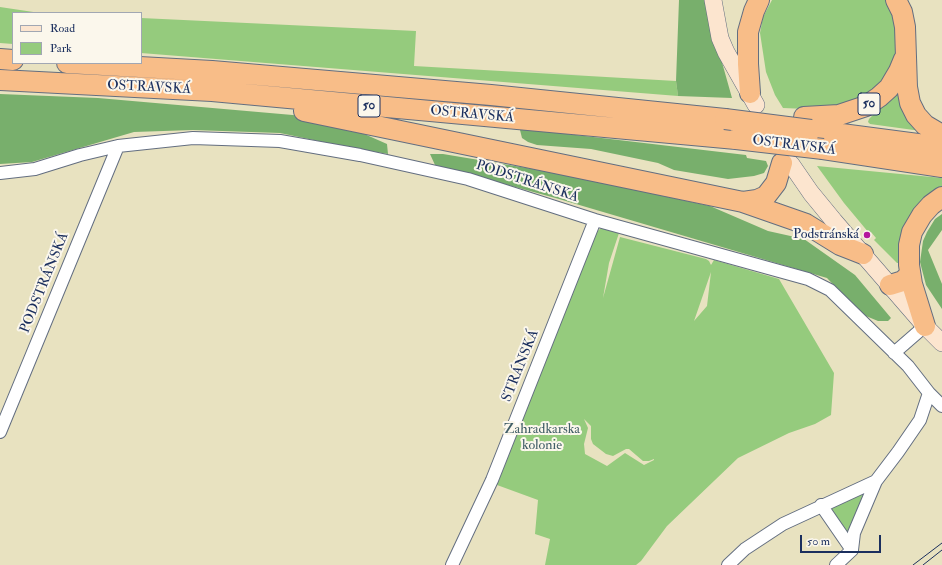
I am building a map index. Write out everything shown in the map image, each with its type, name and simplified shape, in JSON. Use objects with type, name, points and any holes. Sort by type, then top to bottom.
[{"type":"highway","points":[[753,99],[748,58],[748,32],[759,0]]},
{"type":"highway","name":"50","points":[[896,0],[902,12],[905,27],[907,87],[913,109],[925,125],[942,135]]},
{"type":"highway","name":"50","points":[[807,123],[853,111],[866,106],[879,97],[889,88],[895,79],[903,61],[905,51]]},
{"type":"highway","points":[[0,59],[12,60]]},
{"type":"highway","name":"OSTRAVSKÁ","points":[[85,64],[212,71],[491,95],[725,119],[807,123],[942,147]]},
{"type":"highway","name":"OSTRAVSKÁ","points":[[0,80],[212,91],[736,139],[823,149],[942,167]]},
{"type":"highway","name":"50","points":[[212,91],[743,202],[806,224],[840,246],[863,254]]},
{"type":"highway","name":"50","points":[[743,202],[757,200],[766,196],[776,183],[786,163]]},
{"type":"highway","points":[[925,326],[910,274],[908,249],[912,232],[926,210],[942,197]]},
{"type":"highway","points":[[890,285],[904,282],[910,274]]},
{"type":"main road","points":[[713,0],[720,38],[734,67],[753,99]]},
{"type":"main road","points":[[724,0],[730,34],[737,58],[753,99]]},
{"type":"main road","points":[[786,163],[925,326],[942,343]]},
{"type":"street","name":"PODSTRÁNSKÁ","points":[[0,173],[35,169],[80,155],[118,146],[193,138],[280,141],[360,155],[468,178],[595,220],[808,280],[830,290],[908,366],[929,393],[942,406]]},
{"type":"street","name":"PODSTRÁNSKÁ","points":[[0,432],[118,146]]},
{"type":"street","name":"STRÁNSKÁ","points":[[452,565],[492,480],[595,220]]},
{"type":"street","points":[[894,354],[925,326]]},
{"type":"street","points":[[836,565],[852,550],[854,533],[876,481],[920,420],[929,393]]},
{"type":"street","points":[[728,565],[745,549],[783,524],[821,505],[876,481]]},
{"type":"street","points":[[821,505],[852,550]]},
{"type":"green space","points":[[679,0],[706,0],[707,9],[732,98],[678,96],[676,81]]},
{"type":"green space","points":[[772,0],[888,0],[899,34],[897,59],[885,81],[867,98],[842,108],[783,108],[775,95],[766,72],[760,33],[763,17]]},
{"type":"green space","points":[[0,7],[33,12],[12,12],[12,44],[0,43]]},
{"type":"green space","points":[[142,18],[416,31],[414,66],[676,81],[678,96],[142,53]]},
{"type":"green space","points":[[900,87],[921,131],[870,124],[868,122],[869,119]]},
{"type":"green space","points":[[0,94],[98,98],[304,116],[353,129],[387,144],[388,154],[280,133],[193,130],[134,132],[32,162],[0,164]]},
{"type":"green space","points":[[525,129],[746,155],[747,158],[766,161],[768,166],[764,173],[754,176],[728,179],[674,170],[658,163],[591,149],[537,145],[522,138],[520,130]]},
{"type":"green space","points":[[430,154],[443,154],[551,172],[566,173],[575,177],[710,206],[768,231],[804,239],[855,275],[891,318],[888,321],[878,321],[861,314],[827,278],[559,199],[435,165]]},
{"type":"green space","points":[[817,166],[942,178],[942,189],[899,263],[897,263],[874,240],[876,238],[871,232],[869,233],[844,203]]},
{"type":"green space","points":[[942,214],[942,230],[928,250],[942,284],[942,309],[926,285],[920,262],[923,241],[927,232],[935,219]]},
{"type":"green space","name":"Zahradkarska kolonie","points":[[605,228],[619,233],[609,263],[603,298],[620,237],[706,259],[711,265],[714,260],[779,279],[834,373],[831,415],[815,424],[789,433],[738,458],[667,526],[641,561],[636,565],[545,565],[550,539],[535,534],[538,500],[497,485],[596,232]],"holes":[[[711,272],[707,306],[694,321]],[[584,419],[591,426],[591,439],[593,444],[606,454],[613,456],[626,449],[629,449],[643,461],[654,460],[644,465],[625,453],[607,466],[585,454],[584,444],[588,428]]]},
{"type":"green space","points":[[863,494],[864,497],[850,533],[844,532],[830,514],[831,506]]},
{"type":"tram line","points":[[913,565],[942,543]]},
{"type":"tram line","points":[[923,565],[942,550]]},
{"type":"place","name":"Podstránská","points":[[867,235]]}]
